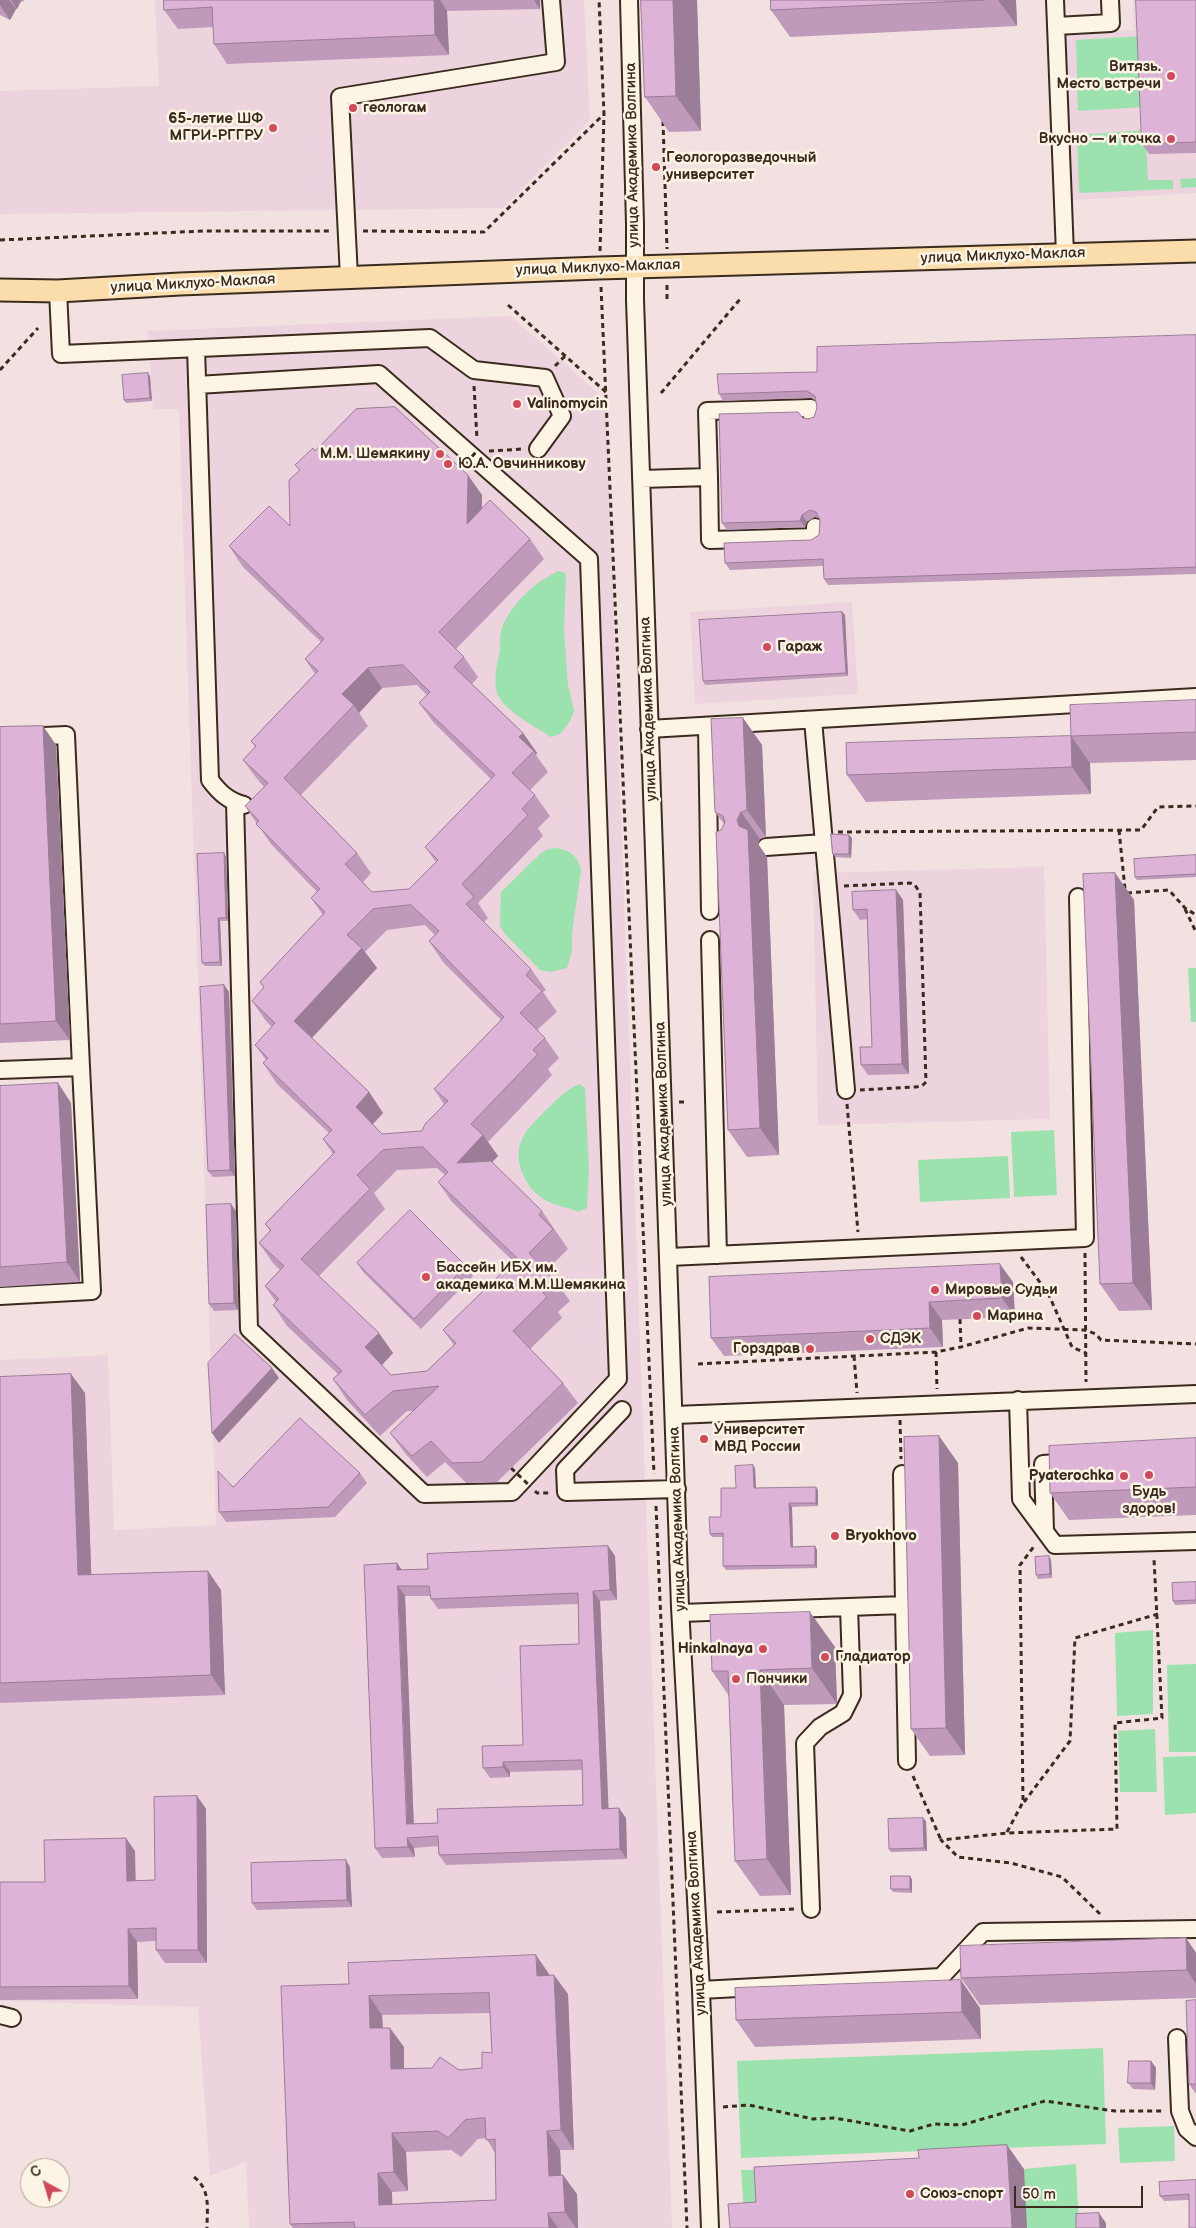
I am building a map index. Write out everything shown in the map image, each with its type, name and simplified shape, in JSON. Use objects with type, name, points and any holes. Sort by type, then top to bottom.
[{"type":"main road","name":"улица Миклухо-Маклая","points":[[0,290],[58,291],[349,277],[599,268],[1065,254],[1196,252]]},
{"type":"street","points":[[349,277],[340,97],[556,62],[551,0]]},
{"type":"street","name":"улица Академика Волгина","points":[[629,0],[641,479],[675,1415],[680,1613],[701,1990],[710,2228]]},
{"type":"street","points":[[1054,0],[1065,254]]},
{"type":"street","points":[[1056,26],[1111,23],[1110,0]]},
{"type":"street","points":[[58,291],[60,354],[430,338],[474,370],[544,378],[562,416],[538,448]]},
{"type":"street","points":[[196,348],[210,780],[219,792],[234,802],[259,806]]},
{"type":"street","points":[[197,385],[379,374],[590,559],[618,1379],[512,1492],[424,1494],[249,1329],[234,802]]},
{"type":"street","points":[[812,416],[811,408],[707,411],[710,540],[815,537],[815,527]]},
{"type":"street","points":[[641,479],[709,477]]},
{"type":"street","points":[[650,729],[1196,697]]},
{"type":"street","points":[[813,720],[846,1090]]},
{"type":"street","points":[[707,726],[710,911]]},
{"type":"street","points":[[0,738],[66,735],[92,1291],[0,1296]]},
{"type":"street","points":[[766,847],[823,837]]},
{"type":"street","points":[[709,851],[726,850]]},
{"type":"street","points":[[669,1257],[1085,1238],[1078,897]]},
{"type":"street","points":[[710,940],[718,1255]]},
{"type":"street","points":[[0,1070],[81,1066]]},
{"type":"street","points":[[675,1415],[900,1404],[1196,1394]]},
{"type":"street","points":[[1018,1400],[1021,1499],[1054,1545],[1196,1541]]},
{"type":"street","points":[[622,1410],[565,1470],[566,1492],[677,1489]]},
{"type":"street","points":[[1045,1531],[1043,1464],[1091,1462]]},
{"type":"street","points":[[902,1474],[907,1761]]},
{"type":"street","points":[[680,1613],[904,1605]]},
{"type":"street","points":[[812,1909],[806,1743],[820,1727],[843,1713],[852,1695],[849,1607]]},
{"type":"street","points":[[701,1990],[941,1977],[983,1932],[1196,1929]]},
{"type":"street","points":[[1178,2038],[1180,2112],[1187,2129],[1196,2137]]},
{"type":"path","points":[[604,114],[602,224],[599,268],[603,300],[687,2228]]},
{"type":"path","points":[[663,116],[667,223]]},
{"type":"path","points":[[661,393],[741,298]]},
{"type":"path","points":[[508,305],[607,394]]},
{"type":"path","points":[[0,370],[38,328]]},
{"type":"path","points":[[458,473],[477,451],[475,393]]},
{"type":"path","points":[[477,451],[538,448]]},
{"type":"path","points":[[823,837],[1141,830],[1158,807],[1196,806]]},
{"type":"path","points":[[1119,830],[1126,894],[1169,890],[1185,908],[1196,915]]},
{"type":"path","points":[[828,886],[910,883],[915,885],[920,893],[926,1082],[922,1086],[916,1087],[846,1090]]},
{"type":"path","points":[[1185,908],[1196,932]]},
{"type":"path","points":[[849,1124],[860,1248]]},
{"type":"path","points":[[1085,1238],[1086,1397]]},
{"type":"path","points":[[1009,1241],[1048,1293],[1072,1348],[1086,1353]]},
{"type":"path","points":[[960,1320],[961,1347]]},
{"type":"path","points":[[698,1364],[936,1352],[1028,1328],[1085,1330],[1096,1334],[1101,1340],[1196,1344]]},
{"type":"path","points":[[936,1352],[937,1403]]},
{"type":"path","points":[[854,1356],[858,1406]]},
{"type":"path","points":[[900,1404],[902,1474]]},
{"type":"path","points":[[511,1468],[537,1493],[566,1492]]},
{"type":"path","points":[[1023,1802],[1020,1565],[1045,1531]]},
{"type":"path","points":[[941,1840],[1007,1833],[1117,1830],[1115,1723],[1162,1718],[1158,1614],[1152,1543]]},
{"type":"path","points":[[1007,1833],[1023,1802],[1070,1741],[1074,1638],[1158,1614]]},
{"type":"path","points":[[907,1761],[941,1840],[958,1857],[1011,1864],[1062,1877],[1115,1930]]},
{"type":"path","points":[[718,1912],[812,1909]]},
{"type":"path","points":[[723,2107],[749,2105],[813,2120],[834,2118],[910,2131],[934,2124],[962,2125],[1045,2101],[1115,2111],[1180,2112]]},
{"type":"path","points":[[194,2177],[204,2186],[207,2192],[207,2228]]},
{"type":"shaded area","points":[[155,0],[584,0],[590,120],[503,208],[0,214],[0,91],[159,86]]},
{"type":"shaded area","points":[[1133,0],[1196,0],[1196,193],[1072,200],[1065,33],[1134,30]]},
{"type":"shaded area","points":[[511,316],[606,400],[672,2228],[249,2228],[246,2162],[210,2176],[198,2007],[0,2001],[0,1360],[108,1355],[114,1530],[216,1525],[179,409],[153,409],[148,331]]},
{"type":"shaded area","points":[[852,602],[858,694],[695,704],[690,612]]},
{"type":"shaded area","points":[[1044,867],[1050,1119],[818,1125],[813,873]]},
{"type":"green space","points":[[1140,36],[1144,107],[1078,111],[1076,40]]},
{"type":"green space","points":[[1145,130],[1148,180],[1173,180],[1173,189],[1079,193],[1077,135]]},
{"type":"green space","points":[[1196,178],[1196,187],[1181,188],[1180,179]]},
{"type":"green space","points":[[558,571],[566,573],[564,630],[568,685],[574,711],[571,719],[560,734],[551,737],[503,703],[497,693],[496,676],[501,631],[509,614],[519,600],[532,588]]},
{"type":"green space","points":[[548,849],[566,850],[573,855],[578,861],[581,870],[572,933],[572,951],[567,968],[550,972],[540,970],[505,934],[500,926],[501,892],[541,853]]},
{"type":"green space","points":[[1188,968],[1196,968],[1196,1022],[1191,1022]]},
{"type":"green space","points":[[580,1084],[585,1088],[589,1171],[587,1208],[578,1212],[549,1202],[538,1195],[526,1181],[519,1163],[519,1154],[523,1137],[532,1124],[565,1093]]},
{"type":"green space","points":[[1054,1130],[1057,1195],[1014,1197],[1011,1132]]},
{"type":"green space","points":[[1008,1156],[1010,1198],[920,1202],[918,1160]]},
{"type":"green space","points":[[1153,1630],[1153,1714],[1117,1716],[1115,1633]]},
{"type":"green space","points":[[1196,1664],[1196,1752],[1169,1752],[1167,1665]]},
{"type":"green space","points":[[1155,1729],[1157,1792],[1120,1792],[1118,1731]]},
{"type":"green space","points":[[1196,1756],[1196,1813],[1165,1815],[1163,1757]]},
{"type":"green space","points":[[1103,2048],[1106,2144],[741,2158],[737,2061]]},
{"type":"green space","points":[[1174,2126],[1175,2161],[1120,2163],[1118,2128]]},
{"type":"green space","name":"Союз-спорт","points":[[1076,2164],[1079,2228],[745,2228],[741,2170],[1024,2169]]},
{"type":"building","points":[[164,0],[434,0],[435,35],[214,44],[212,7],[164,10]]},
{"type":"building","points":[[641,0],[673,0],[676,96],[645,97]]},
{"type":"building","points":[[771,0],[984,0],[771,10]]},
{"type":"building","name":"Витязь. Место встречи","points":[[1136,0],[1196,0],[1196,142],[1142,144]]},
{"type":"building","points":[[1196,335],[1196,567],[824,579],[823,559],[725,563],[724,543],[811,540],[819,535],[820,520],[816,512],[810,510],[802,515],[800,521],[722,523],[719,414],[798,412],[803,418],[808,419],[814,417],[817,408],[815,396],[807,391],[719,394],[717,374],[817,372],[817,347]]},
{"type":"building","points":[[148,373],[150,398],[124,400],[122,375]]},
{"type":"building","points":[[395,407],[468,475],[467,524],[490,500],[530,539],[439,632],[464,657],[454,667],[523,733],[519,737],[534,751],[512,773],[535,795],[522,809],[528,815],[462,884],[474,897],[466,904],[531,969],[526,975],[542,991],[520,1013],[545,1038],[533,1050],[538,1054],[471,1124],[483,1135],[457,1163],[491,1161],[542,1211],[539,1215],[553,1229],[529,1253],[555,1281],[543,1293],[547,1297],[513,1331],[563,1383],[482,1462],[452,1463],[431,1441],[412,1456],[390,1433],[439,1386],[393,1391],[365,1415],[333,1379],[342,1371],[273,1305],[279,1299],[265,1286],[284,1266],[259,1243],[271,1230],[265,1224],[335,1152],[323,1139],[332,1130],[263,1063],[268,1058],[255,1045],[275,1023],[252,1001],[264,987],[260,982],[325,912],[311,898],[320,889],[256,824],[259,821],[245,806],[268,783],[243,760],[256,746],[251,741],[318,671],[305,659],[324,639],[229,546],[269,506],[290,526],[289,480],[300,470],[295,465],[313,448],[315,451],[356,409]],"holes":[[[403,665],[430,692],[419,703],[495,775],[425,847],[438,860],[409,889],[372,892],[345,864],[357,853],[284,778],[354,705],[342,694],[368,668]],[[411,905],[439,931],[429,941],[504,1017],[434,1089],[448,1101],[425,1124],[422,1131],[382,1134],[356,1107],[369,1092],[294,1021],[362,948],[347,935],[373,909]],[[423,1147],[448,1172],[438,1182],[517,1258],[443,1330],[456,1343],[427,1371],[391,1375],[365,1347],[379,1333],[301,1259],[370,1189],[357,1175],[383,1150]]]},
{"type":"building","points":[[842,612],[846,673],[703,681],[699,620]]},
{"type":"building","points":[[1196,700],[1196,732],[1071,736],[1070,705]]},
{"type":"building","points":[[743,718],[747,810],[741,812],[737,820],[739,826],[748,830],[760,1128],[728,1130],[716,832],[721,830],[725,822],[723,816],[715,812],[711,719]]},
{"type":"building","points":[[43,726],[56,1021],[0,1024],[0,727]]},
{"type":"building","points":[[1071,736],[1072,767],[847,775],[846,743]]},
{"type":"building","points":[[831,834],[849,835],[849,854],[833,854]]},
{"type":"building","points":[[224,853],[226,918],[218,918],[220,962],[202,963],[197,854]]},
{"type":"building","points":[[1196,855],[1196,874],[1135,877],[1134,859]]},
{"type":"building","points":[[1115,873],[1133,1283],[1100,1284],[1083,874]]},
{"type":"building","points":[[896,890],[902,1064],[861,1065],[860,1047],[872,1047],[867,909],[853,910],[852,892]]},
{"type":"building","points":[[224,985],[230,1170],[208,1171],[200,987]]},
{"type":"building","points":[[58,1083],[67,1262],[0,1267],[0,1086]]},
{"type":"building","points":[[231,1204],[234,1303],[209,1304],[206,1205]]},
{"type":"building","points":[[410,1210],[466,1266],[414,1319],[357,1263]]},
{"type":"building","points":[[1000,1264],[1002,1298],[929,1302],[930,1328],[711,1338],[709,1277]]},
{"type":"building","points":[[235,1334],[272,1368],[212,1433],[208,1363]]},
{"type":"building","points":[[71,1374],[78,1575],[208,1571],[211,1675],[0,1683],[0,1377]]},
{"type":"building","points":[[300,1418],[360,1473],[328,1507],[219,1512],[218,1471],[233,1487]]},
{"type":"building","points":[[939,1436],[946,1728],[911,1729],[904,1437]]},
{"type":"building","points":[[1196,1438],[1196,1487],[1050,1493],[1049,1446]]},
{"type":"building","points":[[753,1465],[754,1488],[816,1487],[816,1503],[789,1503],[791,1547],[815,1546],[815,1565],[723,1566],[723,1533],[710,1534],[709,1517],[721,1517],[721,1488],[736,1488],[735,1466]]},
{"type":"building","points":[[608,1546],[610,1590],[593,1591],[602,1809],[619,1808],[620,1849],[439,1855],[438,1836],[407,1838],[408,1847],[375,1848],[364,1565],[397,1563],[397,1570],[428,1569],[427,1554]],"holes":[[[398,1586],[429,1586],[431,1599],[578,1593],[579,1644],[520,1646],[523,1745],[482,1746],[483,1768],[503,1767],[503,1762],[582,1760],[583,1805],[437,1809],[438,1823],[407,1824]]]},
{"type":"building","points":[[1049,1556],[1050,1574],[1036,1575],[1035,1557]]},
{"type":"building","points":[[1196,1582],[1196,1600],[1173,1601],[1172,1583]]},
{"type":"building","points":[[810,1612],[812,1668],[760,1670],[767,1859],[735,1861],[728,1671],[712,1671],[710,1615]]},
{"type":"building","points":[[197,1796],[198,1950],[156,1950],[156,1928],[128,1929],[129,1986],[0,1987],[0,1882],[45,1882],[44,1840],[126,1838],[127,1881],[155,1880],[154,1797]]},
{"type":"building","points":[[923,1818],[924,1848],[889,1849],[888,1819]]},
{"type":"building","points":[[346,1860],[347,1900],[252,1903],[251,1863]]},
{"type":"building","points":[[891,1876],[910,1876],[910,1889],[891,1889]]},
{"type":"building","points":[[1186,1938],[1187,1970],[961,1978],[960,1946]]},
{"type":"building","points":[[536,1955],[537,1976],[554,1975],[561,2130],[547,2131],[549,2176],[563,2175],[565,2212],[548,2213],[549,2228],[355,2228],[354,2222],[290,2224],[281,1986],[349,1984],[348,1963]],"holes":[[[489,1993],[492,2053],[482,2052],[482,2068],[459,2070],[440,2057],[432,2068],[391,2069],[390,2028],[370,2028],[369,1996]],[[485,2118],[486,2140],[495,2139],[496,2200],[379,2205],[378,2173],[394,2172],[392,2133],[438,2131],[448,2138],[465,2120]]]},
{"type":"building","points":[[961,1980],[962,2012],[736,2020],[735,1988]]},
{"type":"building","points":[[1196,2000],[1196,2084],[1189,2084],[1186,2001]]},
{"type":"building","points":[[1129,2061],[1151,2061],[1151,2083],[1128,2083]]},
{"type":"building","name":"Союз-спорт","points":[[1007,2145],[1012,2228],[730,2228],[728,2204],[756,2202],[754,2167],[919,2158],[918,2150]]},
{"type":"building","points":[[1196,2180],[1196,2228],[1189,2228],[1189,2194],[1160,2196],[1159,2182]]},
{"type":"building","points":[[1099,2213],[1100,2228],[1076,2228],[1076,2214]]},
{"type":"place","name":"Витязь. Место встречи","points":[[1171,76]]},
{"type":"place","name":"геологам","points":[[353,108]]},
{"type":"place","name":"65-летие ШФ МГРИ-РГГРУ","points":[[273,128]]},
{"type":"place","name":"Вкусно — и точка","points":[[1171,139]]},
{"type":"place","name":"Геологоразведочный университет","points":[[656,167]]},
{"type":"place","name":"Valinomycin","points":[[517,404]]},
{"type":"place","name":"М.М. Шемякину","points":[[440,454]]},
{"type":"place","name":"Ю.А. Овчинникову","points":[[448,464]]},
{"type":"place","name":"Гараж","points":[[767,647]]},
{"type":"place","name":"Бассейн ИБХ им. академика М.М.Шемякина","points":[[426,1277]]},
{"type":"place","name":"Мировые Судьи","points":[[935,1290]]},
{"type":"place","name":"Марина","points":[[977,1316]]},
{"type":"place","name":"СДЭК","points":[[870,1339]]},
{"type":"place","name":"Горздрав","points":[[810,1349]]},
{"type":"place","name":"Университет МВД России","points":[[704,1439]]},
{"type":"place","name":"Будь здоров!","points":[[1149,1475]]},
{"type":"place","name":"Pyaterochka","points":[[1124,1476]]},
{"type":"place","name":"Bryokhovo","points":[[835,1536]]},
{"type":"place","name":"Hinkalnaya","points":[[763,1649]]},
{"type":"place","name":"Гладиатор","points":[[825,1657]]},
{"type":"place","name":"Пончики","points":[[736,1679]]},
{"type":"place","name":"Союз-спорт","points":[[910,2194]]}]
